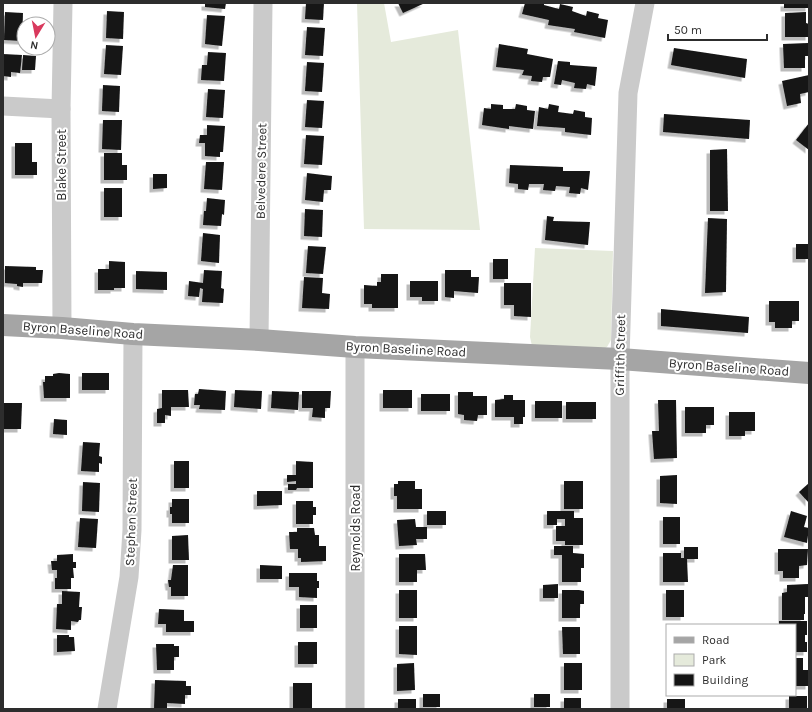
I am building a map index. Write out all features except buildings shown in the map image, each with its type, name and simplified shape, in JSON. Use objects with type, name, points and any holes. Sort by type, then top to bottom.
[{"type":"main road","name":"Byron Baseline Road","points":[[3,325],[355,347],[620,359],[809,373]]},
{"type":"street","name":"Blake Street","points":[[62,328],[61,109],[63,3]]},
{"type":"street","name":"Belvedere Street","points":[[259,340],[263,3]]},
{"type":"street","name":"Griffith Street","points":[[620,709],[620,359],[628,93],[645,3]]},
{"type":"street","points":[[3,106],[61,109]]},
{"type":"street","name":"Stephen Street","points":[[107,709],[129,577],[132,530],[133,334]]},
{"type":"street","name":"Reynolds Road","points":[[355,347],[355,709]]},
{"type":"green space","points":[[357,3],[384,3],[391,42],[458,30],[480,230],[364,229]]},
{"type":"green space","points":[[535,248],[613,251],[611,340],[607,347],[601,350],[532,346],[530,337]]}]
